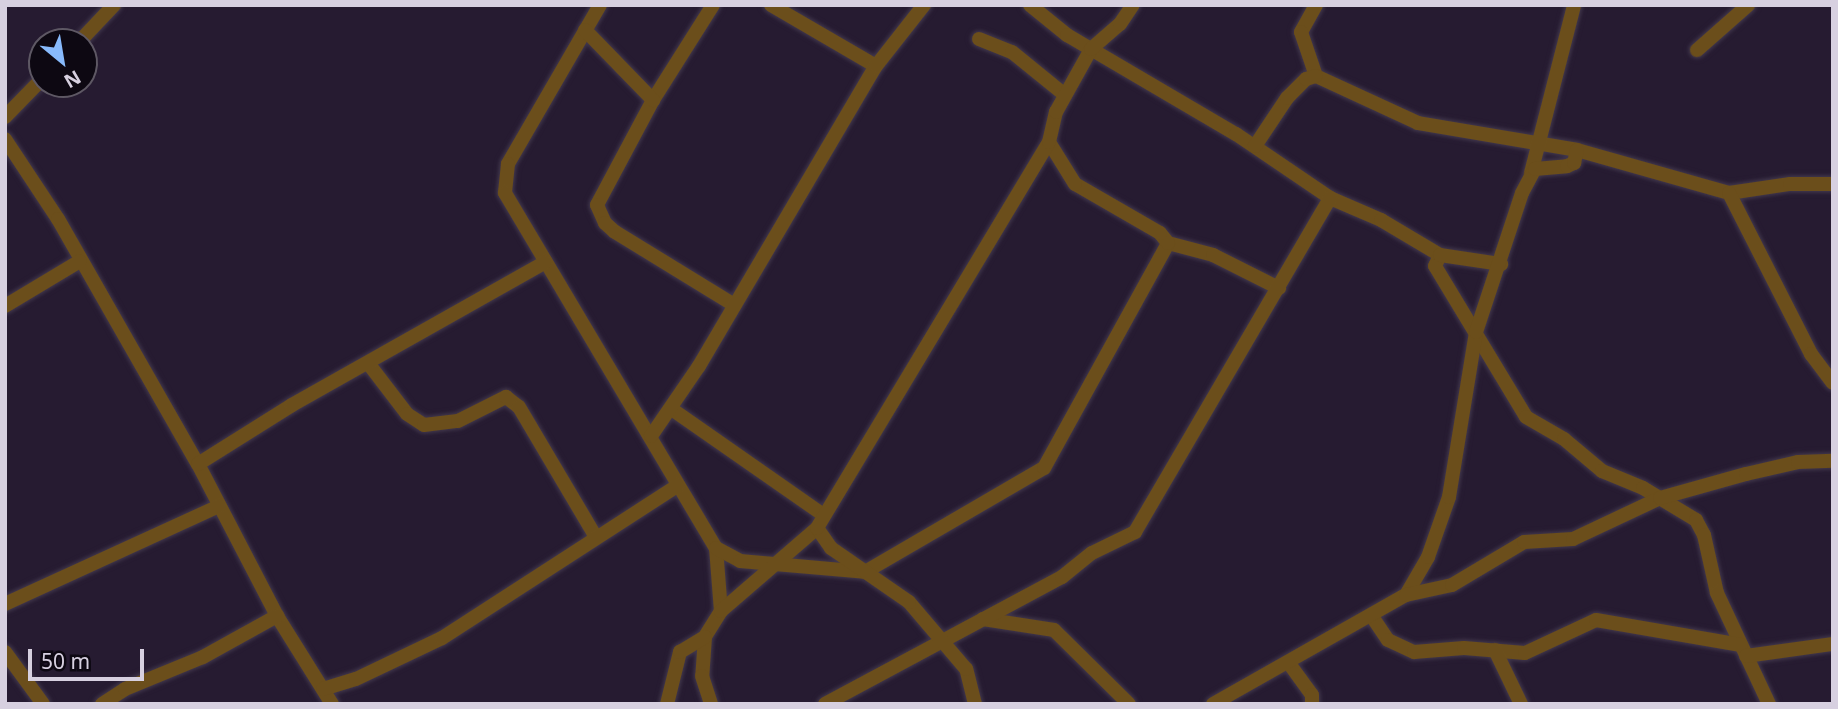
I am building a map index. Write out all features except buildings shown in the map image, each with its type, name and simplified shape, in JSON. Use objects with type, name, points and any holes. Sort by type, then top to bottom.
[{"type":"street","points":[[92,28],[114,5]]},
{"type":"street","points":[[600,5],[504,179],[505,193],[716,548],[722,611]]},
{"type":"street","points":[[712,5],[653,100],[599,197],[598,212],[615,232],[734,305]]},
{"type":"street","points":[[771,5],[877,66]]},
{"type":"street","points":[[651,436],[673,410],[877,66],[924,5]]},
{"type":"street","points":[[1030,5],[1091,49],[1255,146],[1331,198],[1381,220],[1440,254],[1501,264]]},
{"type":"street","points":[[667,704],[680,652],[705,637],[722,611],[820,521],[1049,142],[1065,95],[1091,49],[1120,24],[1133,5]]},
{"type":"street","points":[[1316,5],[1301,32],[1316,76]]},
{"type":"street","points":[[1406,595],[1421,574],[1449,497],[1476,332],[1531,173],[1574,5]]},
{"type":"street","points":[[1697,50],[1748,5]]},
{"type":"street","points":[[585,30],[653,100]]},
{"type":"street","points":[[979,39],[1012,52],[1065,95]]},
{"type":"street","points":[[1255,146],[1287,98],[1306,79],[1316,76],[1430,127],[1577,150],[1729,193],[1790,184],[1833,184]]},
{"type":"street","points":[[5,117],[28,93]]},
{"type":"street","points":[[5,139],[80,261],[198,464],[277,616],[332,704]]},
{"type":"street","points":[[1049,142],[1075,184],[1160,233],[1168,243],[1213,255],[1279,288]]},
{"type":"street","points":[[1531,173],[1542,166],[1574,163],[1577,150]]},
{"type":"street","points":[[1729,193],[1811,355],[1833,383]]},
{"type":"street","points":[[825,704],[941,639],[1062,577],[1092,553],[1140,526],[1331,198]]},
{"type":"street","points":[[716,548],[740,561],[865,572],[1044,468],[1168,243]]},
{"type":"street","points":[[1440,254],[1435,266],[1526,417],[1564,439],[1602,471],[1660,498],[1696,520],[1704,535],[1717,593],[1769,704]]},
{"type":"street","points":[[5,306],[80,261]]},
{"type":"street","points":[[198,464],[368,363],[547,262]]},
{"type":"street","points":[[368,363],[407,414],[424,425],[458,421],[506,397],[513,402],[529,419],[596,537]]},
{"type":"street","points":[[673,410],[820,521],[831,548],[909,602],[966,669],[975,704]]},
{"type":"street","points":[[1213,704],[1406,595],[1452,585],[1524,542],[1573,539],[1660,498],[1798,462],[1833,461]]},
{"type":"street","points":[[323,689],[356,679],[442,638],[677,486]]},
{"type":"street","points":[[5,604],[219,506]]},
{"type":"street","points":[[1371,615],[1400,649],[1525,653],[1596,620],[1743,651],[1833,643]]},
{"type":"street","points":[[102,704],[125,689],[203,657],[277,616]]},
{"type":"street","points":[[984,619],[1054,629],[1129,704]]},
{"type":"street","points":[[705,637],[702,676],[711,704]]},
{"type":"street","points":[[1495,650],[1521,704]]},
{"type":"street","points":[[5,652],[43,704]]},
{"type":"street","points":[[1288,662],[1312,695],[1312,704]]}]
